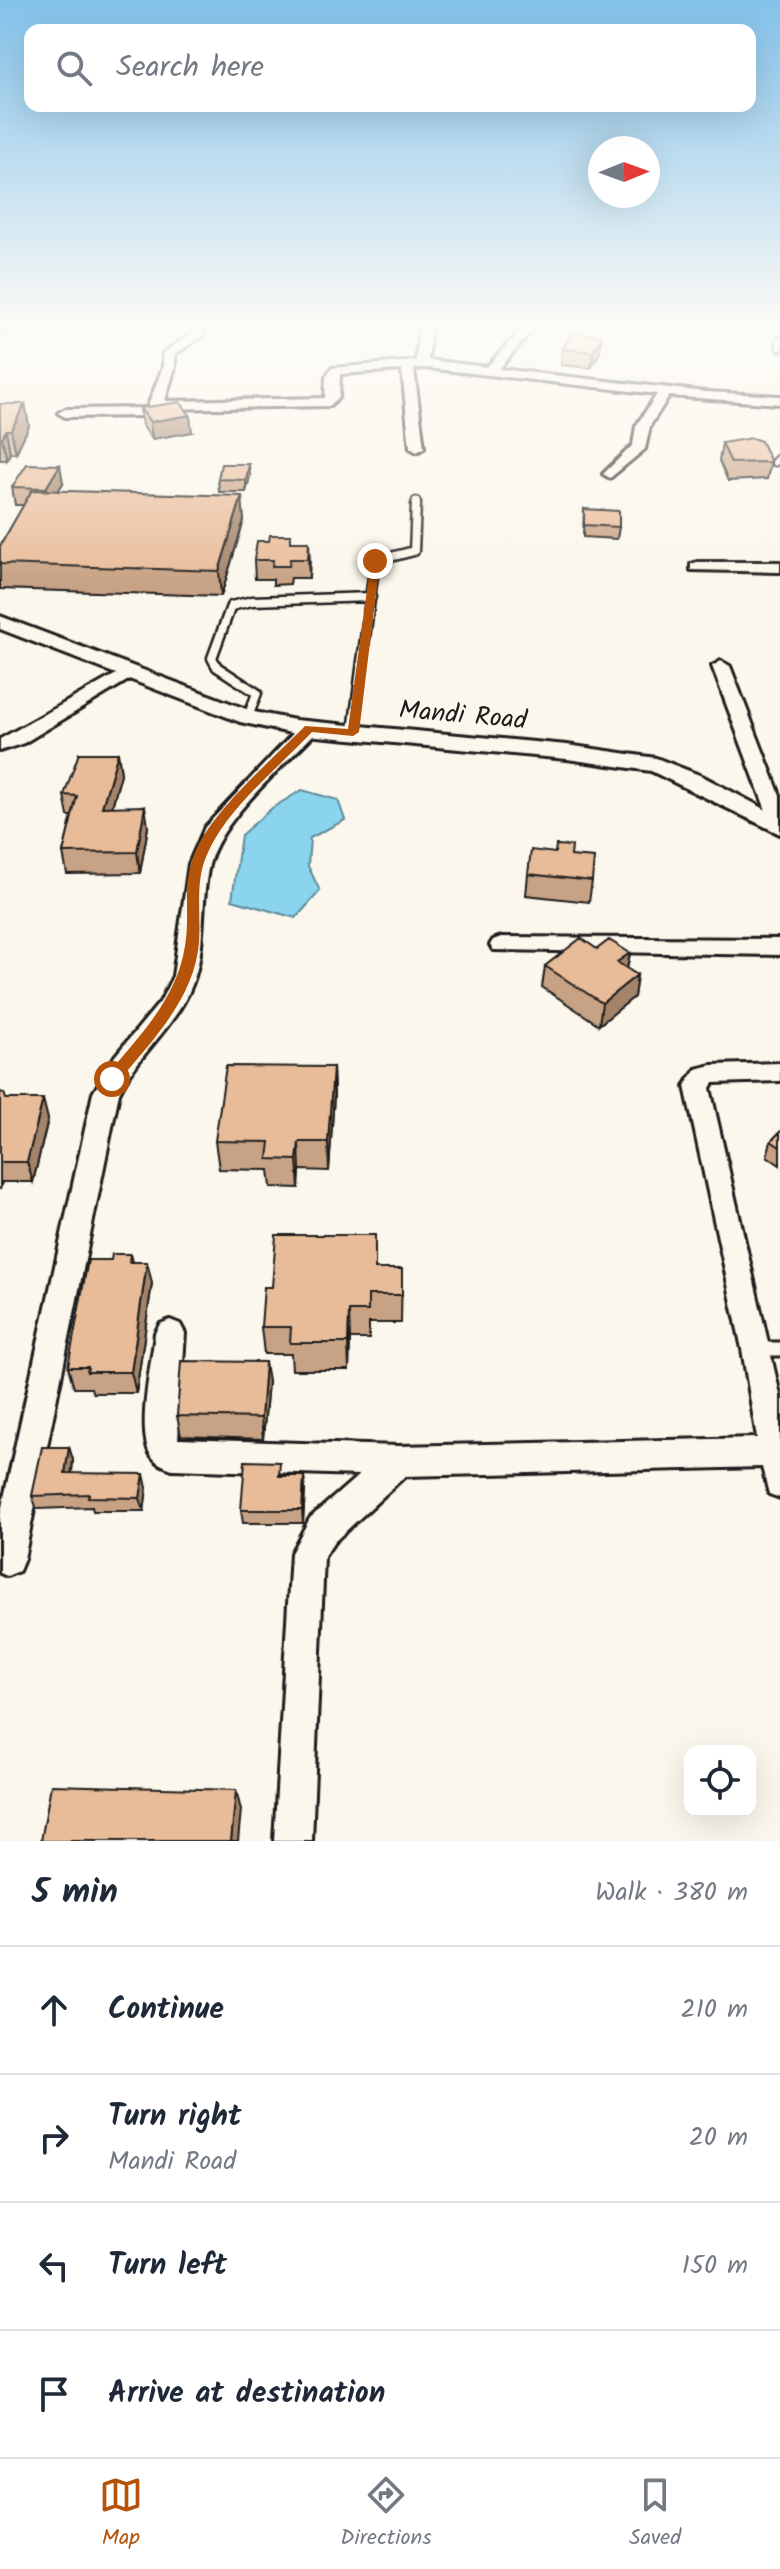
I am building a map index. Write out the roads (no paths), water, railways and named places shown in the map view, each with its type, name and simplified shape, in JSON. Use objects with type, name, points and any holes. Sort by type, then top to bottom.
[{"type":"street","points":[[416,414],[417,448]]},
{"type":"street","points":[[610,474],[640,446],[643,426],[651,414]]},
{"type":"street","points":[[697,567],[780,567]]},
{"type":"street","name":"Mandi Road","points":[[0,622],[248,717],[309,728],[567,752],[656,765],[780,824]]},
{"type":"street","points":[[721,666],[780,824]]},
{"type":"street","points":[[0,745],[17,739],[129,672]]},
{"type":"street","points":[[7,1559],[106,1093],[116,1072],[169,1009],[183,978],[192,945],[196,873],[206,842],[215,827],[309,728]]},
{"type":"street","points":[[501,945],[780,947]]},
{"type":"street","points":[[780,1072],[712,1074],[705,1076],[697,1086],[768,1349],[780,1483]]},
{"type":"street","points":[[170,1333],[160,1435],[167,1452],[202,1457],[398,1461],[777,1452]]},
{"type":"street","points":[[293,1841],[308,1553],[322,1530],[398,1461]]},
{"type":"lane","points":[[353,732],[377,559],[409,555],[414,551],[416,501]]},
{"type":"lane","points":[[248,717],[257,693],[217,667],[212,658],[231,606],[252,601],[371,597]]},
{"type":"water","points":[[302,790],[338,800],[345,820],[310,838],[308,866],[320,891],[296,918],[232,900],[241,835],[272,808]]}]
